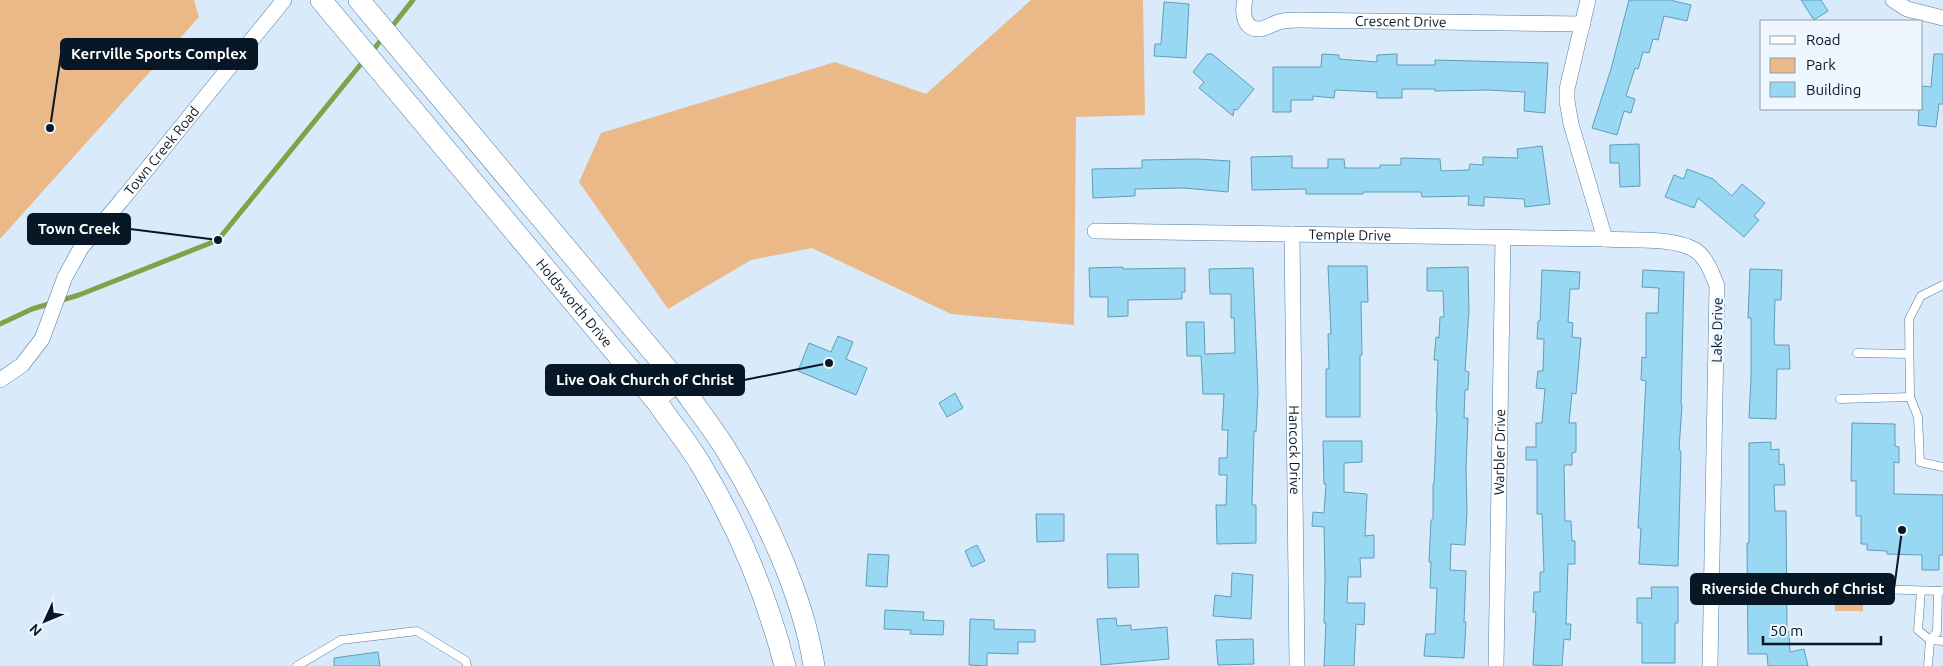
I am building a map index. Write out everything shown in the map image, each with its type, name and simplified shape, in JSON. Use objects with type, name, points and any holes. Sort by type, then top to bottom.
[{"type":"main road","name":"Holdsworth Drive","points":[[321,0],[657,402],[700,463],[731,518],[753,564],[773,622],[785,666]]},
{"type":"main road","points":[[359,0],[679,383],[725,448],[757,505],[780,553],[801,613],[814,666]]},
{"type":"street","name":"Town Creek Road","points":[[0,380],[22,365],[42,339],[65,277],[82,248],[284,0]]},
{"type":"street","name":"Crescent Drive","points":[[1245,0],[1244,18],[1247,24],[1258,29],[1280,21],[1298,20],[1583,24]]},
{"type":"street","points":[[1588,0],[1567,89],[1567,101],[1571,124],[1605,240]]},
{"type":"street","points":[[1893,0],[1907,9],[1943,18]]},
{"type":"street","name":"Temple Drive","points":[[1095,231],[1605,240]]},
{"type":"street","name":"Hancock Drive","points":[[1292,234],[1297,666]]},
{"type":"street","name":"Warbler Drive","points":[[1496,666],[1503,238]]},
{"type":"street","name":"Lake Drive","points":[[1605,240],[1676,242],[1696,250],[1708,265],[1717,286],[1710,666]]},
{"type":"street","points":[[657,402],[679,383]]},
{"type":"lane","points":[[1943,286],[1922,296],[1908,319],[1910,397],[1918,417],[1920,462],[1943,467]]},
{"type":"lane","points":[[1857,353],[1908,354]]},
{"type":"lane","points":[[1840,399],[1910,397]]},
{"type":"lane","points":[[1875,589],[1941,591],[1937,632],[1930,640],[1928,666]]},
{"type":"lane","points":[[1921,591],[1918,630],[1930,640],[1943,641]]},
{"type":"lane","points":[[297,666],[342,640],[417,630],[467,664],[475,666]]},
{"type":"green space","points":[[0,0],[194,0],[199,17],[0,239]]},
{"type":"green space","points":[[1031,0],[1143,0],[1145,115],[1076,117],[1074,325],[951,314],[812,248],[751,260],[668,309],[579,182],[601,133],[835,62],[926,94]]},
{"type":"green space","points":[[1863,581],[1863,611],[1835,611],[1835,582]]},
{"type":"building","points":[[1629,0],[1670,0],[1691,5],[1687,21],[1664,16],[1658,40],[1653,39],[1649,53],[1643,52],[1638,69],[1635,68],[1626,96],[1635,99],[1631,113],[1624,111],[1617,135],[1592,128],[1611,69]]},
{"type":"building","points":[[1801,0],[1821,0],[1828,11],[1814,20]]},
{"type":"building","points":[[1164,2],[1189,4],[1186,58],[1154,56],[1155,44],[1161,44]]},
{"type":"building","points":[[1207,54],[1212,54],[1254,89],[1237,110],[1234,109],[1233,116],[1199,88],[1204,82],[1193,72]]},
{"type":"building","points":[[1322,54],[1339,55],[1339,59],[1377,62],[1377,55],[1397,54],[1397,65],[1435,65],[1435,60],[1548,63],[1545,113],[1524,111],[1525,92],[1487,90],[1435,91],[1435,89],[1402,89],[1402,98],[1377,98],[1377,92],[1335,90],[1334,98],[1313,96],[1313,100],[1291,100],[1291,112],[1273,112],[1273,67],[1321,67]]},
{"type":"building","points":[[1934,54],[1943,54],[1943,104],[1939,104],[1936,127],[1918,125],[1919,110],[1923,110],[1923,86],[1931,87]]},
{"type":"building","points":[[1639,144],[1640,186],[1620,187],[1619,163],[1610,163],[1610,145]]},
{"type":"building","points":[[1542,146],[1550,204],[1525,207],[1524,199],[1484,197],[1484,206],[1468,205],[1469,196],[1422,197],[1421,192],[1306,194],[1306,189],[1252,190],[1251,157],[1292,156],[1292,168],[1328,168],[1328,159],[1344,159],[1345,168],[1380,168],[1380,165],[1401,165],[1401,158],[1440,159],[1441,171],[1469,170],[1470,164],[1483,165],[1483,157],[1518,158],[1517,149]]},
{"type":"building","points":[[1198,159],[1230,161],[1228,192],[1184,188],[1135,189],[1135,196],[1093,198],[1092,169],[1142,168],[1142,160]]},
{"type":"building","points":[[1687,169],[1713,179],[1732,196],[1742,184],[1765,203],[1754,216],[1759,220],[1744,237],[1698,198],[1694,208],[1665,197],[1674,175],[1684,179]]},
{"type":"building","points":[[1328,266],[1367,266],[1368,302],[1361,302],[1360,417],[1326,417],[1326,369],[1329,369],[1328,334],[1331,334]]},
{"type":"building","points":[[1123,267],[1123,269],[1185,268],[1185,292],[1182,292],[1182,299],[1128,300],[1128,316],[1108,317],[1108,297],[1090,297],[1089,268]]},
{"type":"building","points":[[1468,267],[1469,310],[1465,371],[1469,372],[1468,390],[1465,390],[1464,418],[1468,418],[1467,512],[1465,545],[1451,544],[1450,570],[1466,571],[1464,658],[1424,656],[1426,634],[1435,634],[1437,588],[1430,588],[1431,562],[1429,562],[1431,520],[1433,520],[1437,412],[1438,360],[1434,360],[1436,337],[1439,338],[1440,317],[1444,317],[1443,291],[1427,291],[1427,268]]},
{"type":"building","points":[[1253,268],[1258,392],[1256,432],[1254,431],[1252,505],[1256,505],[1256,543],[1217,544],[1216,505],[1226,505],[1227,475],[1219,475],[1219,458],[1227,458],[1228,430],[1222,430],[1224,394],[1203,394],[1201,356],[1187,356],[1186,322],[1204,322],[1205,354],[1235,353],[1234,318],[1231,318],[1231,294],[1210,294],[1209,269]]},
{"type":"building","points":[[1750,269],[1782,270],[1781,300],[1775,300],[1774,338],[1775,345],[1789,345],[1790,369],[1777,369],[1776,419],[1749,418],[1751,378],[1751,318],[1748,318]]},
{"type":"building","points":[[1542,270],[1580,272],[1579,289],[1570,289],[1568,322],[1573,323],[1572,337],[1581,338],[1576,394],[1572,393],[1569,423],[1576,423],[1576,452],[1572,453],[1572,465],[1564,465],[1565,521],[1571,521],[1572,541],[1575,541],[1575,564],[1568,564],[1566,624],[1571,624],[1570,640],[1564,639],[1562,666],[1533,665],[1536,612],[1533,612],[1534,592],[1540,592],[1540,572],[1544,572],[1542,514],[1537,514],[1537,460],[1526,460],[1526,447],[1536,447],[1536,423],[1542,423],[1545,389],[1536,388],[1538,371],[1543,371],[1544,339],[1537,339],[1538,321],[1540,321]]},
{"type":"building","points":[[1643,270],[1684,272],[1678,566],[1639,564],[1641,528],[1638,528],[1646,381],[1641,380],[1642,357],[1646,358],[1646,313],[1658,313],[1659,288],[1642,287]]},
{"type":"building","points":[[838,336],[853,342],[846,359],[867,368],[856,395],[798,371],[809,343],[831,352]]},
{"type":"building","points":[[955,393],[963,408],[947,417],[939,403]]},
{"type":"building","points":[[1852,423],[1895,424],[1895,446],[1899,447],[1899,463],[1894,462],[1894,494],[1943,495],[1943,555],[1939,555],[1939,570],[1922,570],[1922,555],[1887,554],[1887,551],[1867,550],[1867,544],[1861,544],[1861,516],[1856,516],[1856,481],[1851,481]]},
{"type":"building","points":[[1323,441],[1362,441],[1362,462],[1344,463],[1344,492],[1367,494],[1365,536],[1374,535],[1374,558],[1360,558],[1361,577],[1348,577],[1347,603],[1365,603],[1364,625],[1356,624],[1354,666],[1324,666],[1326,623],[1324,623],[1324,527],[1312,526],[1313,512],[1324,513],[1326,484],[1324,484]]},
{"type":"building","points":[[1771,442],[1771,450],[1779,449],[1779,465],[1784,464],[1785,485],[1774,485],[1775,511],[1786,511],[1787,631],[1789,631],[1790,652],[1804,649],[1808,666],[1768,666],[1767,654],[1748,654],[1747,543],[1749,543],[1749,443]]},
{"type":"building","points":[[1036,514],[1064,514],[1064,541],[1037,542]]},
{"type":"building","points":[[977,545],[985,561],[972,567],[965,551]]},
{"type":"building","points":[[868,554],[889,555],[887,587],[866,586]]},
{"type":"building","points":[[1107,554],[1138,554],[1139,587],[1108,588]]},
{"type":"building","points":[[1232,573],[1253,575],[1251,619],[1213,616],[1215,595],[1231,597]]},
{"type":"building","points":[[1651,587],[1678,587],[1678,623],[1675,623],[1675,663],[1642,663],[1642,623],[1637,623],[1637,598],[1652,598]]},
{"type":"building","points":[[885,610],[924,612],[923,620],[944,621],[943,635],[910,634],[911,630],[884,629]]},
{"type":"building","points":[[1116,618],[1117,626],[1131,625],[1131,630],[1167,627],[1169,659],[1101,665],[1097,619]]},
{"type":"building","points":[[970,619],[994,620],[994,629],[1035,630],[1035,642],[1018,642],[1018,654],[987,653],[987,666],[969,665]]},
{"type":"building","points":[[1253,639],[1254,664],[1218,665],[1216,640]]},
{"type":"building","points":[[378,652],[380,666],[334,666],[334,658]]},
{"type":"waterway","points":[[390,29],[413,0]]},
{"type":"waterway","points":[[371,53],[384,36]]},
{"type":"waterway","points":[[0,324],[32,309],[79,295],[218,240],[365,59]]},
{"type":"place","name":"Kerrville Sports Complex","points":[[50,128]]},
{"type":"place","name":"Town Creek","points":[[218,240]]},
{"type":"place","name":"Live Oak Church of Christ","points":[[829,363]]},
{"type":"place","name":"Riverside Church of Christ","points":[[1902,530]]}]
